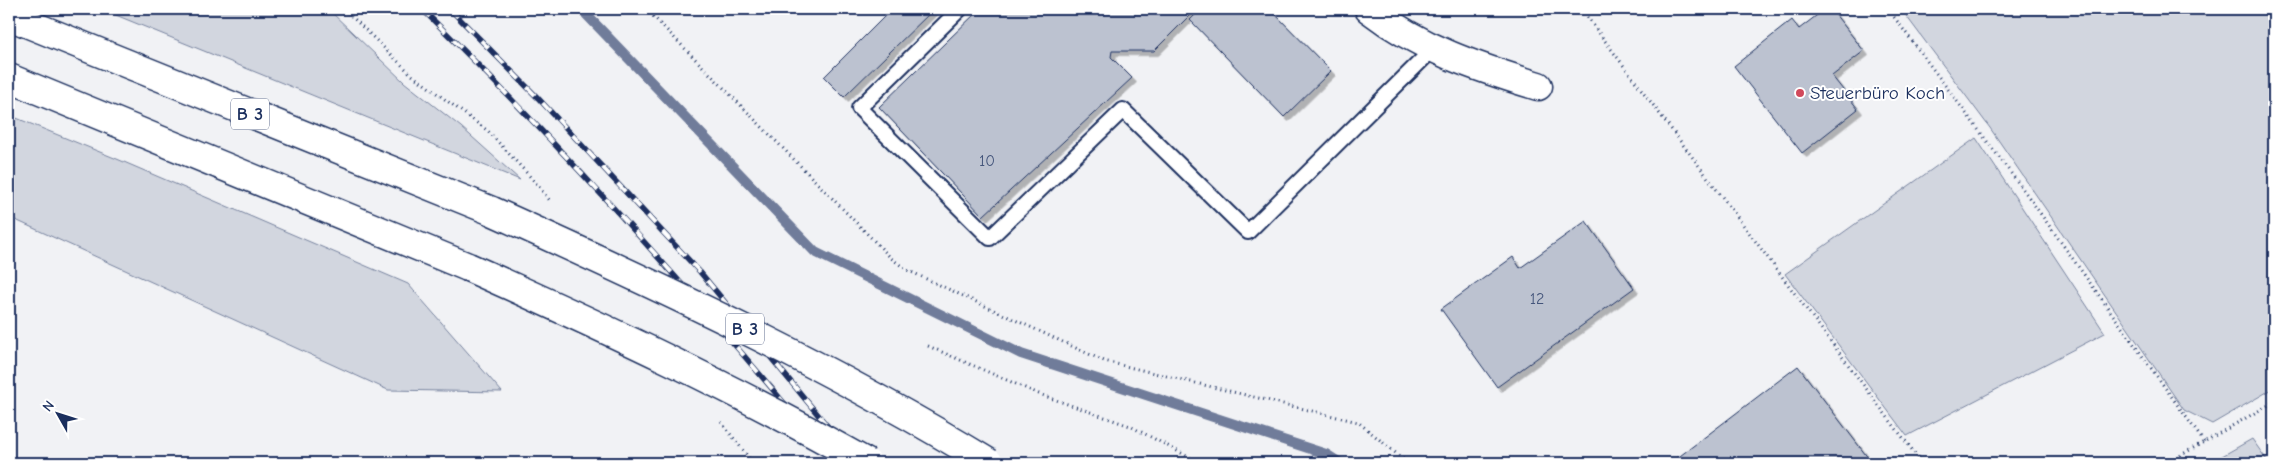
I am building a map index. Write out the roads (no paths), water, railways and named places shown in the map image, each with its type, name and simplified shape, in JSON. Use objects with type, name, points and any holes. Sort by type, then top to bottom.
[{"type":"main road","points":[[1369,9],[1433,49],[1472,65],[1538,86]]},
{"type":"main road","name":"B 3","points":[[9,16],[492,211],[616,267],[737,325],[857,388],[989,463]]},
{"type":"main road","points":[[9,78],[468,267],[591,322],[710,379],[867,463]]},
{"type":"lane","points":[[960,9],[859,108],[990,238],[1123,110],[1248,232],[1433,49]]},
{"type":"waterway","points":[[581,9],[815,252],[1021,354],[1326,454],[1340,463]]},
{"type":"railway","points":[[422,9],[530,118],[634,230],[834,463]]},
{"type":"railway","points":[[450,9],[538,98],[700,272],[858,463]]},
{"type":"place","name":"Steuerbüro Koch","points":[[1800,93]]}]
